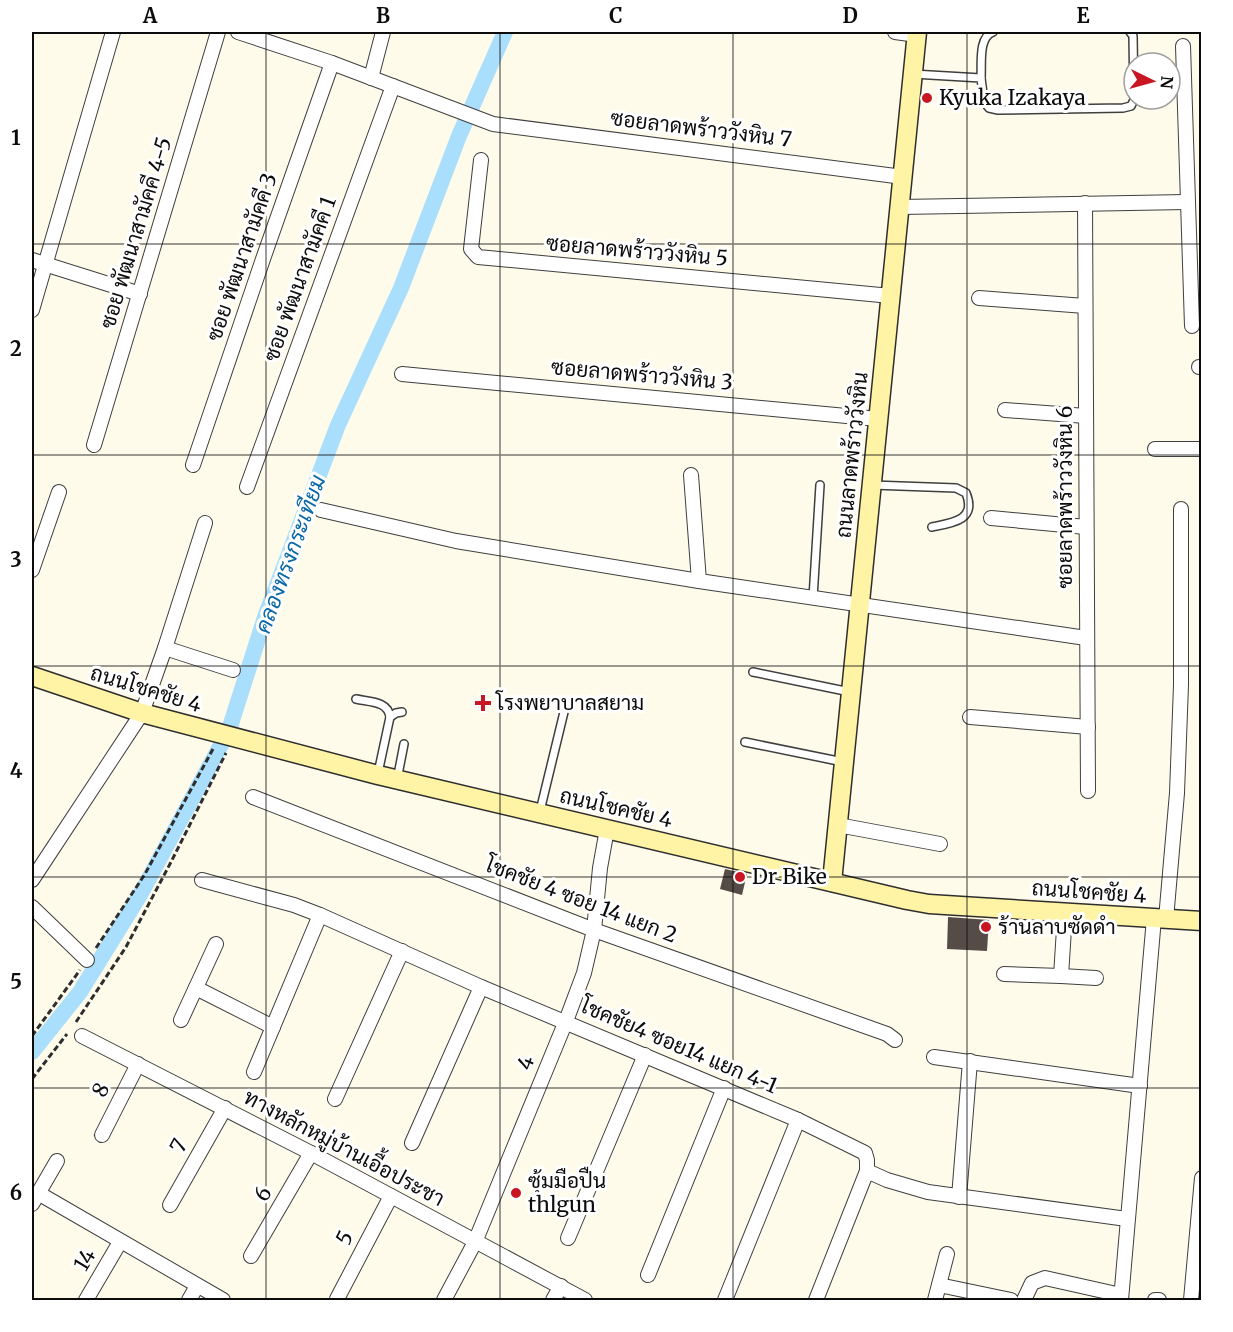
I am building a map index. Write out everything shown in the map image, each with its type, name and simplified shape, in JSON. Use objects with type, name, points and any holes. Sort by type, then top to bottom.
[{"type":"main road","name":"ถนนลาดพร้าววังหิน","points":[[832,882],[917,33]]},
{"type":"main road","name":"ถนนโชคชัย 4","points":[[32,676],[142,713],[397,780],[928,904],[1202,921]]},
{"type":"street","points":[[32,310],[113,32]]},
{"type":"street","name":"ซอย พัฒนาสามัคคี 4-5","points":[[94,446],[218,32]]},
{"type":"street","name":"ซอยลาดพร้าววังหิน 7","points":[[238,32],[332,63],[493,124],[903,177]]},
{"type":"street","points":[[371,78],[382,32]]},
{"type":"street","points":[[895,32],[917,33]]},
{"type":"street","points":[[1183,46],[1192,326]]},
{"type":"street","name":"ซอย พัฒนาสามัคคี 3","points":[[193,465],[332,63]]},
{"type":"street","name":"ซอย พัฒนาสามัคคี 1","points":[[247,487],[393,86]]},
{"type":"street","name":"ซอยลาดพร้าววังหิน 5","points":[[481,160],[471,249],[478,257],[891,296]]},
{"type":"street","points":[[900,207],[1187,202]]},
{"type":"street","name":"ซอยลาดพร้าววังหิน 6","points":[[1085,203],[1088,791]]},
{"type":"street","points":[[32,260],[140,294]]},
{"type":"street","points":[[979,298],[1085,306]]},
{"type":"street","name":"ซอยลาดพร้าววังหิน 3","points":[[402,374],[878,419]]},
{"type":"street","points":[[1005,410],[1086,416]]},
{"type":"street","points":[[1155,449],[1202,449]]},
{"type":"street","points":[[691,475],[699,581]]},
{"type":"street","points":[[32,570],[59,492]]},
{"type":"street","points":[[1024,1300],[1032,1283],[1045,1278],[1121,1298],[1140,1086],[1177,793],[1181,685],[1181,509]]},
{"type":"street","points":[[321,510],[456,541],[699,581],[1086,639]]},
{"type":"street","points":[[991,518],[1086,526]]},
{"type":"street","points":[[32,880],[142,713],[205,523]]},
{"type":"street","points":[[165,648],[233,670]]},
{"type":"street","points":[[970,717],[1088,727]]},
{"type":"street","name":"โชคชัย 4 ซอย 14 แยก 2","points":[[253,797],[594,930],[887,1034],[895,1040]]},
{"type":"street","points":[[838,825],[940,844]]},
{"type":"street","name":"4","points":[[444,1300],[475,1242],[566,1021],[590,953],[600,868],[608,829]]},
{"type":"street","name":"โชคชัย4 ซอย14 แยก 4-1","points":[[202,880],[294,905],[320,915],[481,987],[798,1120],[865,1153],[867,1171]]},
{"type":"street","points":[[32,907],[87,960]]},
{"type":"street","points":[[1061,976],[1065,913]]},
{"type":"street","points":[[254,1072],[320,915]]},
{"type":"street","points":[[182,1020],[216,944]]},
{"type":"street","points":[[335,1099],[402,951]]},
{"type":"street","points":[[1004,975],[1096,978]]},
{"type":"street","points":[[412,1143],[481,987]]},
{"type":"street","points":[[196,988],[273,1027]]},
{"type":"street","name":"ทางหลักหมู่บ้านเอื้อประชา","points":[[82,1036],[225,1108],[585,1300]]},
{"type":"street","points":[[568,1238],[645,1055]]},
{"type":"street","points":[[934,1057],[1140,1086]]},
{"type":"street","points":[[959,1197],[970,1061]]},
{"type":"street","name":"8","points":[[102,1135],[138,1064]]},
{"type":"street","points":[[648,1275],[724,1088]]},
{"type":"street","name":"7","points":[[170,1205],[225,1108]]},
{"type":"street","points":[[724,1300],[798,1120]]},
{"type":"street","name":"6","points":[[251,1256],[310,1153]]},
{"type":"street","points":[[57,1161],[35,1199],[120,1242],[223,1300]]},
{"type":"street","points":[[816,1300],[867,1171],[907,1187],[959,1197],[1127,1219]]},
{"type":"street","points":[[1191,1300],[1202,1178]]},
{"type":"street","name":"5","points":[[337,1299],[391,1196]]},
{"type":"street","name":"14","points":[[86,1300],[120,1242]]},
{"type":"street","points":[[935,1300],[947,1254]]},
{"type":"street","points":[[939,1285],[1011,1300]]},
{"type":"street","points":[[189,1300],[197,1286]]},
{"type":"street","points":[[553,1300],[561,1286]]},
{"type":"lane","points":[[993,32],[988,33],[984,39],[981,78],[984,102],[989,108],[998,110],[1131,106],[1134,100],[1134,79],[1133,36],[1130,32]]},
{"type":"lane","points":[[913,74],[981,78]]},
{"type":"lane","points":[[813,598],[820,485]]},
{"type":"lane","points":[[872,485],[956,488],[966,493],[970,502],[969,509],[963,517],[951,524],[932,527]]},
{"type":"lane","points":[[753,672],[851,692]]},
{"type":"lane","points":[[356,699],[383,705],[389,710],[390,717],[378,775]]},
{"type":"lane","points":[[390,717],[402,712]]},
{"type":"lane","points":[[539,813],[564,712]]},
{"type":"lane","points":[[745,742],[844,763]]},
{"type":"lane","points":[[397,780],[404,744]]},
{"type":"path","points":[[32,1036],[145,874],[226,736]]},
{"type":"path","points":[[32,1079],[71,1029],[126,947],[171,862],[226,736]]},
{"type":"building","points":[[725,869],[747,874],[742,895],[720,889]]},
{"type":"building","points":[[948,917],[989,920],[987,951],[947,949]]},
{"type":"waterway","name":"คลองทรงกระเทียม","points":[[32,1052],[80,992],[140,895],[229,730],[265,617],[338,425],[401,288],[459,136],[505,32]]},
{"type":"place","name":"Kyuka Izakaya","points":[[927,98]]},
{"type":"place","name":"โรงพยาบาลสยาม","points":[[483,703]]},
{"type":"place","name":"Dr Bike","points":[[740,877]]},
{"type":"place","name":"ร้านลาบซัดดำ","points":[[986,927]]},
{"type":"place","name":"ซุ้มมือปืน thlgun","points":[[516,1193]]}]
